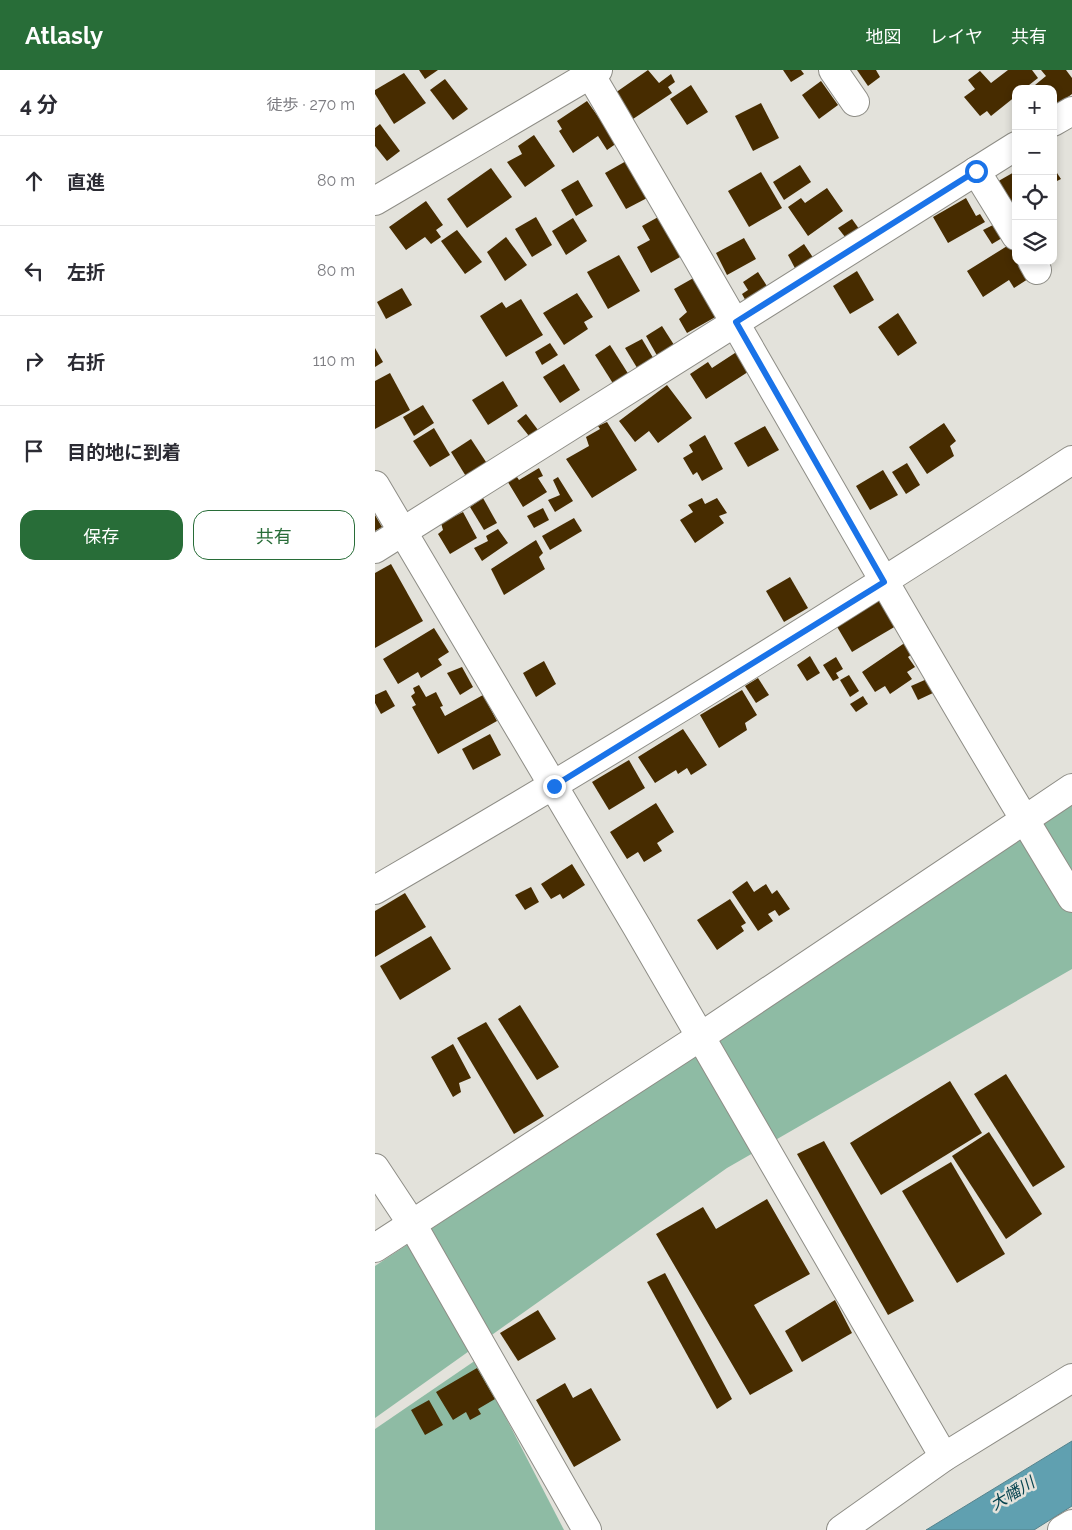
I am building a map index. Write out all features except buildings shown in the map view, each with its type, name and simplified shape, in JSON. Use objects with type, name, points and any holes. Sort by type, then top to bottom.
[{"type":"street","points":[[833,70],[855,102]]},
{"type":"street","points":[[375,201],[594,72],[884,582],[1072,898]]},
{"type":"street","points":[[1057,120],[1072,111]]},
{"type":"street","points":[[375,549],[405,532],[1012,148]]},
{"type":"street","points":[[976,171],[1012,230]]},
{"type":"street","points":[[375,890],[554,786],[884,582],[1072,460]]},
{"type":"street","points":[[375,485],[405,532],[554,786],[944,1457]]},
{"type":"street","points":[[375,1248],[700,1037],[1072,788]]},
{"type":"street","points":[[375,1168],[412,1224],[587,1530]]},
{"type":"street","points":[[841,1530],[944,1457],[1072,1378]]},
{"type":"street","points":[[1062,1530],[1072,1524]]},
{"type":"green space","points":[[1072,805],[1072,969],[727,1168],[375,1418],[375,1266]]},
{"type":"green space","points":[[476,1360],[564,1530],[375,1530],[375,1429]]},
{"type":"water","name":"大幡川","points":[[1072,1441],[1072,1506],[1034,1530],[926,1530]]},
{"type":"route","points":[[554,786],[884,582],[736,322],[976,171]]}]
